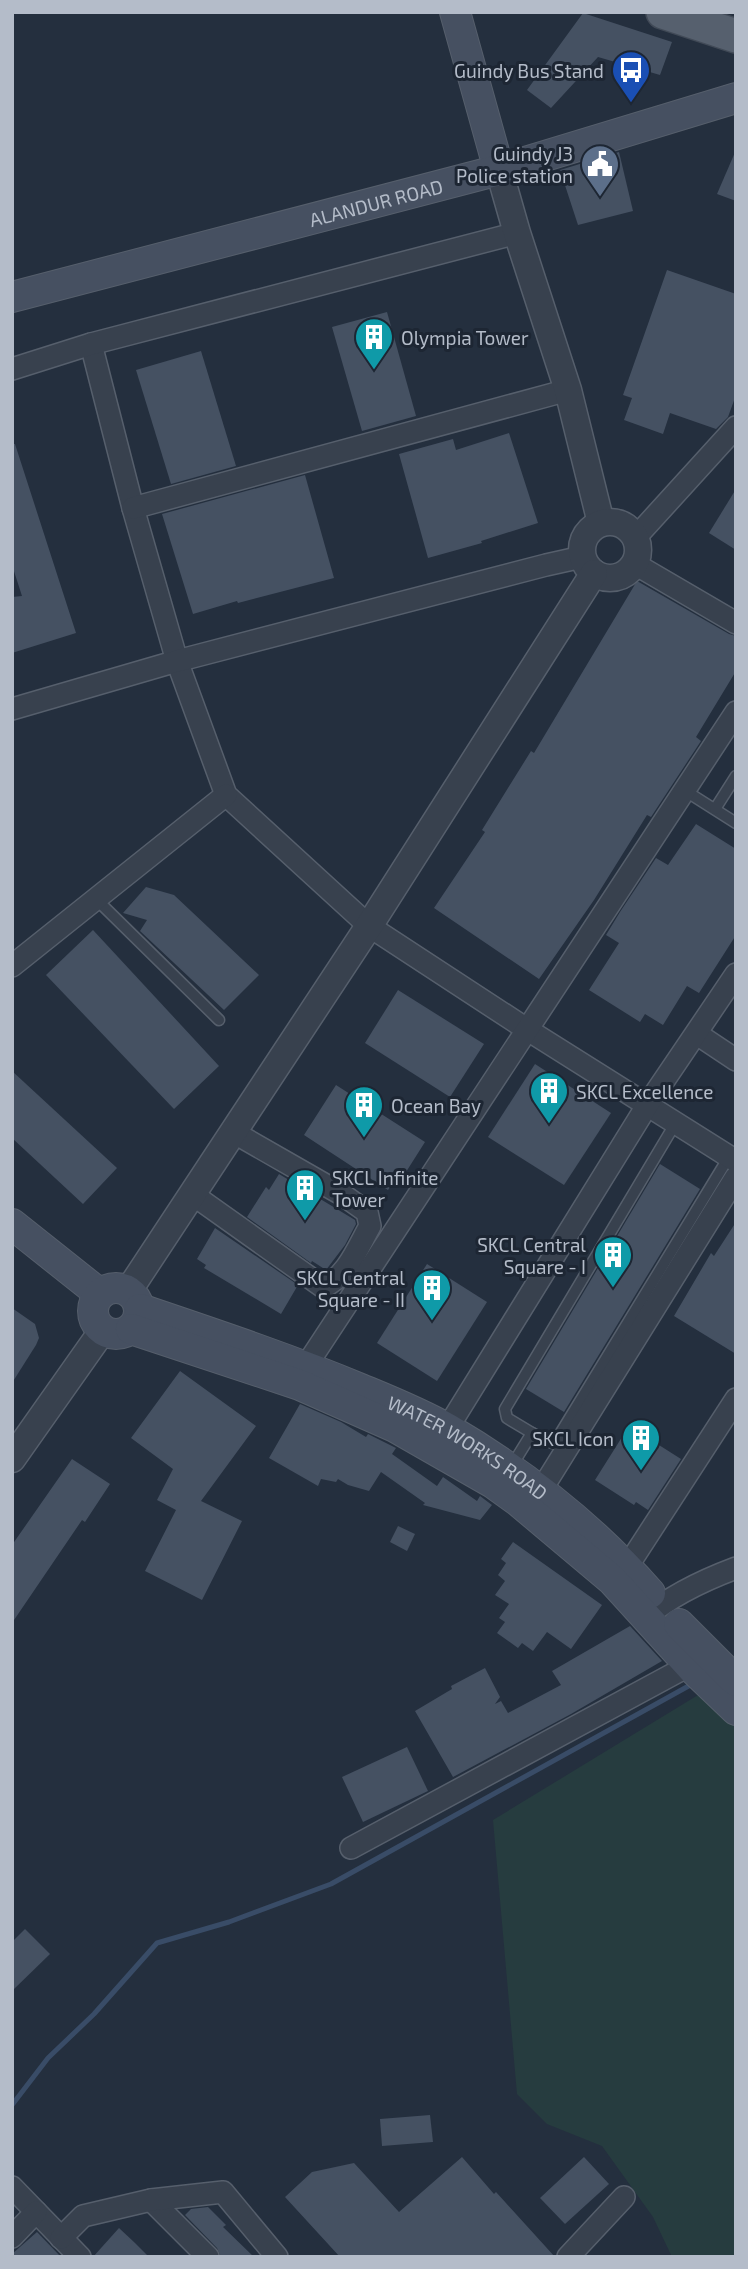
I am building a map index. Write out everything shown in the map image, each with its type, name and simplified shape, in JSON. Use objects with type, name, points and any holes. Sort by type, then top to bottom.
[{"type":"main road","points":[[455,12],[499,170]]},
{"type":"main road","points":[[663,12],[736,36]]},
{"type":"main road","name":"ALANDUR ROAD","points":[[12,297],[499,170],[736,98]]},
{"type":"main road","points":[[12,1224],[121,1310]]},
{"type":"main road","name":"WATER WORKS ROAD","points":[[121,1310],[306,1366],[401,1418],[519,1501],[653,1611],[716,1679]]},
{"type":"main road","name":"WATER WORKS ROAD","points":[[121,1310],[300,1385],[401,1418],[447,1429],[510,1469],[606,1545],[627,1567],[653,1611]]},
{"type":"street","points":[[499,170],[568,390],[601,523]]},
{"type":"street","points":[[12,369],[91,344],[517,233]]},
{"type":"street","points":[[91,344],[133,508],[177,661],[226,795],[369,926],[736,1161]]},
{"type":"street","points":[[133,508],[568,390]]},
{"type":"street","points":[[636,537],[736,427]]},
{"type":"street","points":[[12,709],[177,661],[588,565],[612,578],[630,571],[635,564],[639,555],[636,537],[623,524],[615,521],[601,523],[584,538],[588,565],[369,926],[192,1194],[121,1310],[12,1459]]},
{"type":"street","points":[[635,564],[736,623]]},
{"type":"street","points":[[306,1366],[736,712]]},
{"type":"street","points":[[12,966],[226,795]]},
{"type":"street","points":[[447,1429],[648,1104],[736,974]]},
{"type":"street","points":[[697,1034],[736,1060]]},
{"type":"street","points":[[192,1194],[323,1287],[343,1272],[370,1226],[367,1212],[343,1195],[233,1132]]},
{"type":"street","points":[[540,1492],[736,1177]]},
{"type":"street","points":[[627,1567],[736,1399]]},
{"type":"street","points":[[653,1611],[713,1577],[736,1568]]},
{"type":"street","points":[[351,1848],[716,1679]]},
{"type":"street","points":[[12,2187],[80,2257]]},
{"type":"street","points":[[61,2238],[83,2216],[151,2200],[223,2192],[277,2257]]},
{"type":"street","points":[[568,2257],[624,2197]]},
{"type":"street","points":[[151,2200],[208,2257]]},
{"type":"street","points":[[12,2236],[36,2212]]},
{"type":"lane","points":[[715,809],[736,776]]},
{"type":"lane","points":[[684,790],[736,823]]},
{"type":"lane","points":[[96,899],[219,1020]]},
{"type":"lane","points":[[678,1128],[724,1159],[724,1165],[557,1439],[548,1443],[532,1433],[507,1418],[505,1409],[672,1129],[678,1128]]},
{"type":"lane","points":[[510,1469],[532,1433]]},
{"type":"green space","points":[[703,1692],[736,1723],[736,2257],[672,2257],[653,2217],[602,2146],[547,2124],[517,2094],[493,1820]]},
{"type":"building","points":[[583,13],[672,42],[660,75],[598,57],[551,108],[527,90]]},
{"type":"building","points":[[736,150],[736,201],[717,194]]},
{"type":"building","name":"Guindy J3 Police station","points":[[619,152],[633,211],[578,225],[560,170]]},
{"type":"building","points":[[667,270],[736,294],[736,395],[728,417],[716,429],[670,413],[663,434],[624,420],[632,398],[623,395]]},
{"type":"building","name":"Olympia Tower","points":[[387,312],[416,416],[362,431],[332,327]]},
{"type":"building","points":[[201,351],[236,466],[171,484],[136,370]]},
{"type":"building","points":[[509,433],[538,523],[428,558],[399,454],[453,439],[456,450]]},
{"type":"building","points":[[12,444],[15,444],[76,633],[12,653],[12,597],[22,596],[12,565]]},
{"type":"building","points":[[305,475],[334,578],[193,614],[162,514]]},
{"type":"building","points":[[736,489],[736,550],[709,533]]},
{"type":"building","points":[[637,581],[736,636],[736,671],[696,737],[701,741],[651,817],[647,815],[594,900],[539,979],[434,908],[485,832],[482,830],[531,751],[534,753]]},
{"type":"building","points":[[696,824],[736,849],[736,935],[699,993],[687,986],[663,1025],[645,1014],[640,1022],[589,990],[619,943],[606,935],[620,912],[656,858],[668,865]]},
{"type":"building","points":[[146,887],[174,895],[259,975],[224,1010],[140,931],[147,920],[123,913]]},
{"type":"building","points":[[93,930],[219,1066],[174,1109],[46,975]]},
{"type":"building","points":[[398,990],[484,1044],[450,1097],[365,1043]]},
{"type":"building","name":"SKCL Excellence","points":[[535,1064],[611,1113],[564,1185],[488,1137]]},
{"type":"building","points":[[12,1071],[117,1168],[83,1204],[12,1138]]},
{"type":"building","name":"Ocean Bay","points":[[336,1085],[425,1142],[406,1172],[402,1170],[388,1190],[304,1135]]},
{"type":"building","name":"SKCL Central Square - I","points":[[660,1164],[700,1189],[564,1412],[526,1389]]},
{"type":"building","name":"SKCL Infinite Tower","points":[[279,1174],[355,1220],[356,1224],[345,1245],[326,1270],[312,1261],[311,1263],[247,1217],[266,1187],[269,1190]]},
{"type":"building","points":[[736,1222],[736,1354],[674,1316],[711,1253],[714,1256]]},
{"type":"building","points":[[215,1228],[298,1285],[281,1314],[204,1268],[206,1265],[197,1259]]},
{"type":"building","name":"SKCL Central Square - II","points":[[427,1264],[487,1302],[437,1381],[377,1343]]},
{"type":"building","points":[[12,1308],[35,1324],[39,1338],[12,1383]]},
{"type":"building","points":[[180,1371],[256,1426],[201,1501],[242,1521],[202,1600],[145,1571],[176,1510],[157,1500],[173,1469],[131,1438]]},
{"type":"building","points":[[300,1404],[341,1422],[366,1437],[368,1434],[396,1448],[392,1454],[437,1486],[443,1477],[477,1501],[480,1496],[492,1505],[480,1520],[423,1505],[425,1503],[381,1472],[369,1491],[338,1479],[336,1482],[321,1479],[318,1486],[269,1458]]},
{"type":"building","name":"SKCL Icon","points":[[629,1426],[681,1459],[648,1510],[636,1502],[634,1505],[595,1480]]},
{"type":"building","points":[[72,1459],[110,1484],[85,1522],[82,1520],[12,1623],[12,1545]]},
{"type":"building","points":[[398,1526],[415,1534],[407,1551],[390,1542]]},
{"type":"building","points":[[513,1542],[602,1605],[571,1649],[547,1632],[533,1651],[522,1643],[518,1648],[497,1633],[505,1622],[499,1618],[509,1604],[495,1595],[505,1581],[498,1575],[506,1563],[501,1559]]},
{"type":"building","points":[[630,1626],[662,1661],[571,1714],[453,1777],[415,1711],[452,1689],[451,1686],[485,1668],[500,1697],[495,1704],[501,1701],[508,1713],[561,1685],[552,1671]]},
{"type":"building","points":[[407,1747],[428,1791],[363,1822],[342,1777]]},
{"type":"building","points":[[25,1929],[50,1954],[12,1991],[12,1942]]},
{"type":"building","points":[[430,2115],[433,2142],[382,2146],[380,2119]]},
{"type":"building","points":[[462,2157],[555,2257],[340,2257],[285,2197],[312,2172],[354,2163],[399,2212]]},
{"type":"building","points":[[584,2157],[609,2184],[565,2224],[540,2198]]},
{"type":"building","points":[[208,2207],[226,2225],[223,2227],[254,2257],[221,2257],[217,2248],[185,2215],[191,2209]]},
{"type":"building","points":[[119,2228],[135,2243],[149,2257],[93,2257]]},
{"type":"building","points":[[37,2232],[61,2257],[12,2257],[12,2254]]},
{"type":"waterway","points":[[12,2105],[48,2058],[94,2014],[157,1943],[229,1922],[331,1884],[694,1683]]},
{"type":"place","name":"Guindy Bus Stand","points":[[631,104]]},
{"type":"place","name":"Guindy J3 Police station","points":[[600,198]]},
{"type":"place","name":"Olympia Tower","points":[[374,371]]},
{"type":"place","name":"SKCL Excellence","points":[[549,1125]]},
{"type":"place","name":"Ocean Bay","points":[[364,1139]]},
{"type":"place","name":"SKCL Infinite Tower","points":[[305,1222]]},
{"type":"place","name":"SKCL Central Square - I","points":[[613,1289]]},
{"type":"place","name":"SKCL Central Square - II","points":[[432,1322]]},
{"type":"place","name":"SKCL Icon","points":[[641,1472]]}]
